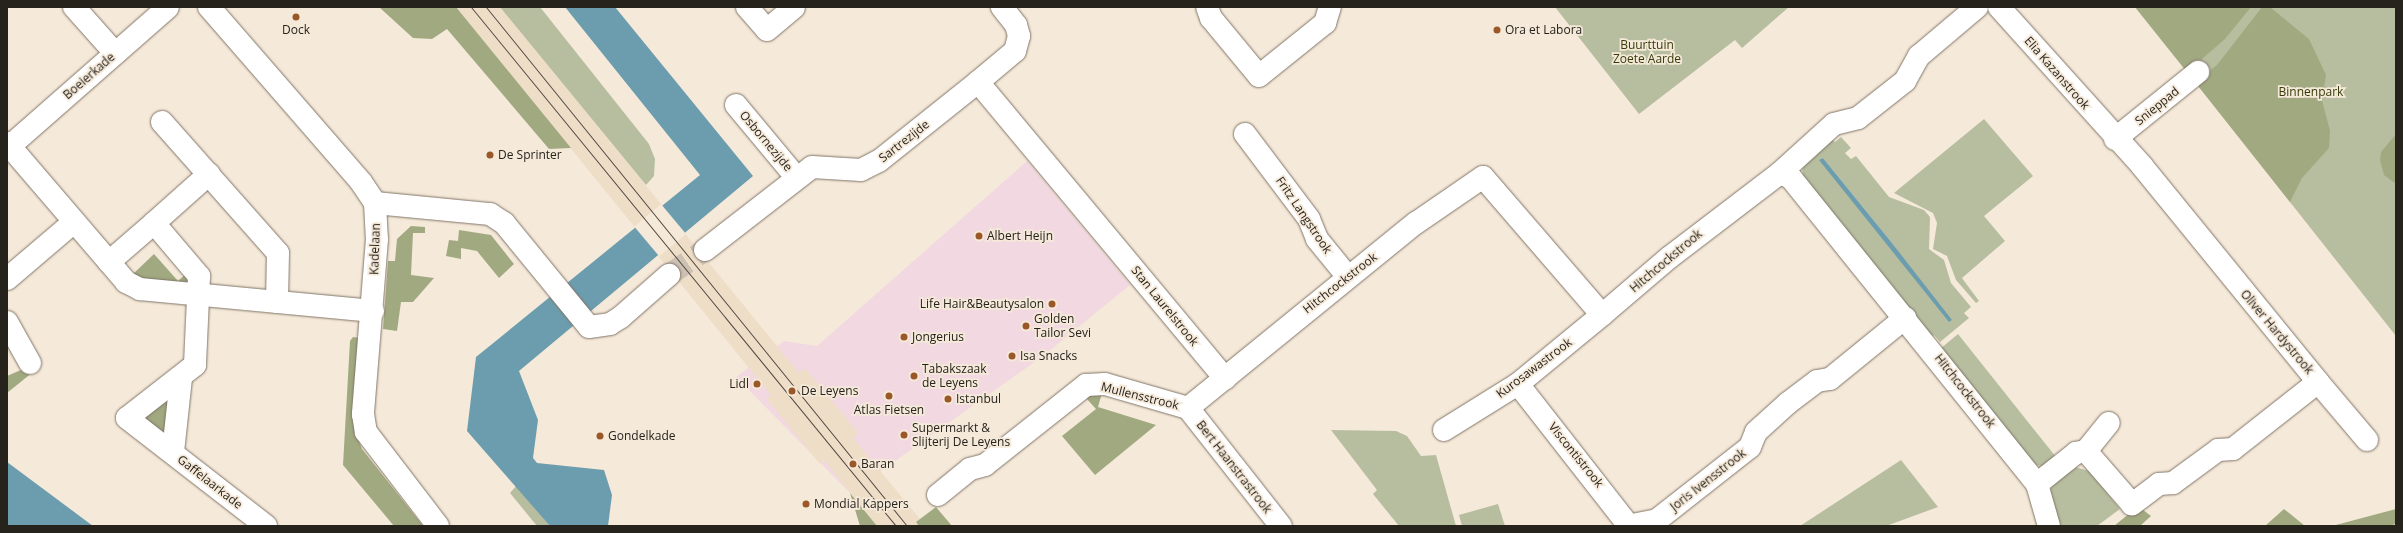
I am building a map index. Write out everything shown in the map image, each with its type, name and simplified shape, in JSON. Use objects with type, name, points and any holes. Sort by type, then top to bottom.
[{"type":"street","points":[[74,7],[115,53]]},
{"type":"street","name":"Boeierkade","points":[[8,145],[168,7]]},
{"type":"street","points":[[209,7],[361,182],[375,203],[490,214],[504,223],[589,327],[610,324],[621,317],[669,275]]},
{"type":"street","points":[[747,7],[767,30],[794,7]]},
{"type":"street","name":"Sartrezijde","points":[[796,177],[812,167],[861,170],[879,161],[978,82],[1015,51],[1019,36],[1016,25],[1002,7]]},
{"type":"street","points":[[1207,7],[1211,18],[1259,76],[1325,23],[1330,7]]},
{"type":"street","points":[[1780,173],[1834,124],[1858,118],[1905,81],[1919,56],[1977,7]]},
{"type":"street","name":"Elia Kazanstrook","points":[[1999,7],[2115,139]]},
{"type":"street","name":"Snieppad","points":[[2115,139],[2198,72]]},
{"type":"street","name":"Stan Laurelstrook","points":[[978,82],[1090,219],[1106,233],[1225,378]]},
{"type":"street","name":"Osbornezijde","points":[[736,105],[796,177]]},
{"type":"street","points":[[162,122],[278,253],[277,302]]},
{"type":"street","name":"Fritz Langstrook","points":[[1245,134],[1348,277]]},
{"type":"street","name":"Oliver Hardystrook","points":[[2086,451],[2132,504],[2159,484],[2174,482],[2218,450],[2233,449],[2318,382],[2142,166],[2115,139]]},
{"type":"street","points":[[8,145],[126,282],[140,289],[199,297],[277,302],[373,311]]},
{"type":"street","name":"Hitchcockstrook","points":[[1188,408],[1348,277],[1483,177],[1602,315],[1670,257],[1780,173],[1791,178],[2037,484],[2049,526]]},
{"type":"street","points":[[109,262],[209,174]]},
{"type":"street","points":[[705,250],[796,177]]},
{"type":"street","name":"Kadelaan","points":[[375,203],[377,239],[373,311],[363,414],[366,432],[438,526]]},
{"type":"street","points":[[7,280],[74,222]]},
{"type":"street","name":"Gaffelaarkade","points":[[154,223],[199,276],[195,365],[181,378],[127,418],[173,452],[266,526]]},
{"type":"street","name":"Kurosawastrook","points":[[1444,430],[1518,384],[1602,315]]},
{"type":"street","name":"Joris Ivensstrook","points":[[1630,526],[1657,520],[1750,447],[1756,432],[1788,404],[1817,381],[1830,379],[1905,318]]},
{"type":"street","points":[[7,322],[30,363]]},
{"type":"street","name":"Gaffelaarkade","points":[[173,452],[181,378]]},
{"type":"street","points":[[2318,382],[2367,440]]},
{"type":"street","name":"Mullensstrook","points":[[938,495],[970,469],[985,465],[1086,385],[1105,384],[1188,408]]},
{"type":"street","name":"Viscontistrook","points":[[1518,384],[1630,526]]},
{"type":"street","name":"Bert Haanstrastrook","points":[[1188,408],[1281,526]]},
{"type":"street","points":[[2037,484],[2076,453],[2086,451],[2109,423]]},
{"type":"shaded area","points":[[456,7],[500,7],[799,373],[805,368],[858,433],[853,438],[920,519],[916,522],[919,526],[877,526],[824,460],[820,464],[767,399],[771,395]]},
{"type":"shaded area","points":[[1027,161],[1130,285],[1043,356],[850,493],[736,377],[784,341],[817,346]]},
{"type":"green space","points":[[379,7],[456,7],[571,148],[549,149],[447,29],[432,39],[413,38]]},
{"type":"green space","points":[[500,7],[540,7],[649,144],[655,159],[654,176],[646,185]]},
{"type":"green space","name":"Buurttuin Zoete Aarde","points":[[1555,7],[1789,7],[1742,48],[1735,40],[1639,114]]},
{"type":"green space","name":"Binnenpark","points":[[2135,7],[2396,7],[2396,336],[2187,72]]},
{"type":"green space","points":[[2135,7],[2251,7],[2225,39],[2187,72]]},
{"type":"green space","points":[[2262,7],[2270,7],[2309,39],[2326,75],[2322,100],[2330,131],[2329,148],[2302,178],[2290,202],[2195,82],[2217,65]]},
{"type":"green space","points":[[1984,119],[2033,176],[1984,216],[2005,241],[1962,278],[1979,301],[1976,303],[1956,280],[1947,256],[1933,249],[1937,223],[1933,213],[1894,193]]},
{"type":"green space","points":[[2396,134],[2396,184],[2384,175],[2380,160],[2381,152]]},
{"type":"green space","points":[[1841,137],[1851,148],[1845,153],[1851,159],[1856,156],[1889,197],[1924,210],[1930,217],[1929,249],[1944,260],[1951,283],[1971,307],[1964,313],[1969,318],[1940,342],[1934,335],[1931,338],[1803,180],[1802,164],[1830,138],[1835,142]],"holes":[[[1823,158],[1888,238],[1950,322],[1820,160]]]},
{"type":"green space","points":[[411,226],[425,227],[425,233],[413,233],[411,275],[434,278],[413,302],[401,302],[397,331],[383,329],[388,261],[395,261],[397,239]]},
{"type":"green space","points":[[459,230],[491,235],[514,264],[499,278],[477,251],[461,248],[461,259],[446,256],[449,240],[458,241]]},
{"type":"green space","points":[[154,254],[178,281],[188,272],[197,285],[157,285],[133,274]]},
{"type":"green space","points":[[1958,334],[2056,457],[2044,467],[2033,464],[1940,349]]},
{"type":"green space","points":[[353,337],[361,338],[357,436],[362,449],[423,526],[394,526],[343,465],[350,341]]},
{"type":"green space","points":[[28,367],[33,372],[7,393],[7,376]]},
{"type":"green space","points":[[1093,392],[1102,393],[1098,407],[1156,425],[1095,475],[1062,436],[1096,409],[1086,398]]},
{"type":"green space","points":[[166,402],[170,404],[169,432],[161,435],[144,422],[144,416]]},
{"type":"green space","points":[[1331,430],[1396,431],[1407,436],[1421,456],[1436,455],[1456,526],[1399,526],[1373,494],[1377,490]]},
{"type":"green space","points":[[1901,460],[1938,507],[1886,526],[1800,526]]},
{"type":"green space","points":[[2075,467],[2089,471],[2120,509],[2097,526],[2058,526],[2049,493],[2053,485]]},
{"type":"green space","points":[[517,485],[550,526],[537,526],[510,493]]},
{"type":"green space","points":[[850,493],[877,526],[860,526]]},
{"type":"green space","points":[[1498,504],[1505,526],[1462,526],[1459,515]]},
{"type":"green space","points":[[936,507],[952,526],[919,526],[916,522]]},
{"type":"green space","points":[[2284,509],[2305,526],[2265,526]]},
{"type":"green space","points":[[2396,509],[2396,524],[2389,526],[2332,526]]},
{"type":"green space","points":[[2143,510],[2151,516],[2140,526],[2114,526],[2130,513]]},
{"type":"water","points":[[565,7],[615,7],[753,176],[519,371],[538,420],[533,458],[537,463],[604,470],[612,495],[608,526],[550,526],[467,431],[476,357],[700,175]]},
{"type":"water","points":[[1823,158],[1952,320],[1949,322],[1819,160]]},
{"type":"water","points":[[7,462],[93,526],[7,526]]},
{"type":"pier","points":[[661,204],[686,234],[659,256],[634,226]]},
{"type":"tunnel","points":[[669,275],[705,250]]},
{"type":"tram line","points":[[471,7],[896,526]]},
{"type":"tram line","points":[[486,7],[907,526]]},
{"type":"place","name":"Dock","points":[[296,17]]},
{"type":"place","name":"Ora et Labora","points":[[1497,30]]},
{"type":"place","name":"De Sprinter","points":[[490,155]]},
{"type":"place","name":"Albert Heijn","points":[[979,236]]},
{"type":"place","name":"Life Hair&Beautysalon","points":[[1052,304]]},
{"type":"place","name":"Golden Tailor Sevi","points":[[1026,326]]},
{"type":"place","name":"Jongerius","points":[[904,337]]},
{"type":"place","name":"Isa Snacks","points":[[1012,356]]},
{"type":"place","name":"Tabakszaak de Leyens","points":[[914,376]]},
{"type":"place","name":"Lidl","points":[[757,384]]},
{"type":"place","name":"De Leyens","points":[[792,391]]},
{"type":"place","name":"Atlas Fietsen","points":[[889,396]]},
{"type":"place","name":"Istanbul","points":[[948,399]]},
{"type":"place","name":"Supermarkt & Slijterij De Leyens","points":[[904,435]]},
{"type":"place","name":"Gondelkade","points":[[600,436]]},
{"type":"place","name":"Baran","points":[[853,464]]},
{"type":"place","name":"Mondial Kappers","points":[[806,504]]}]
